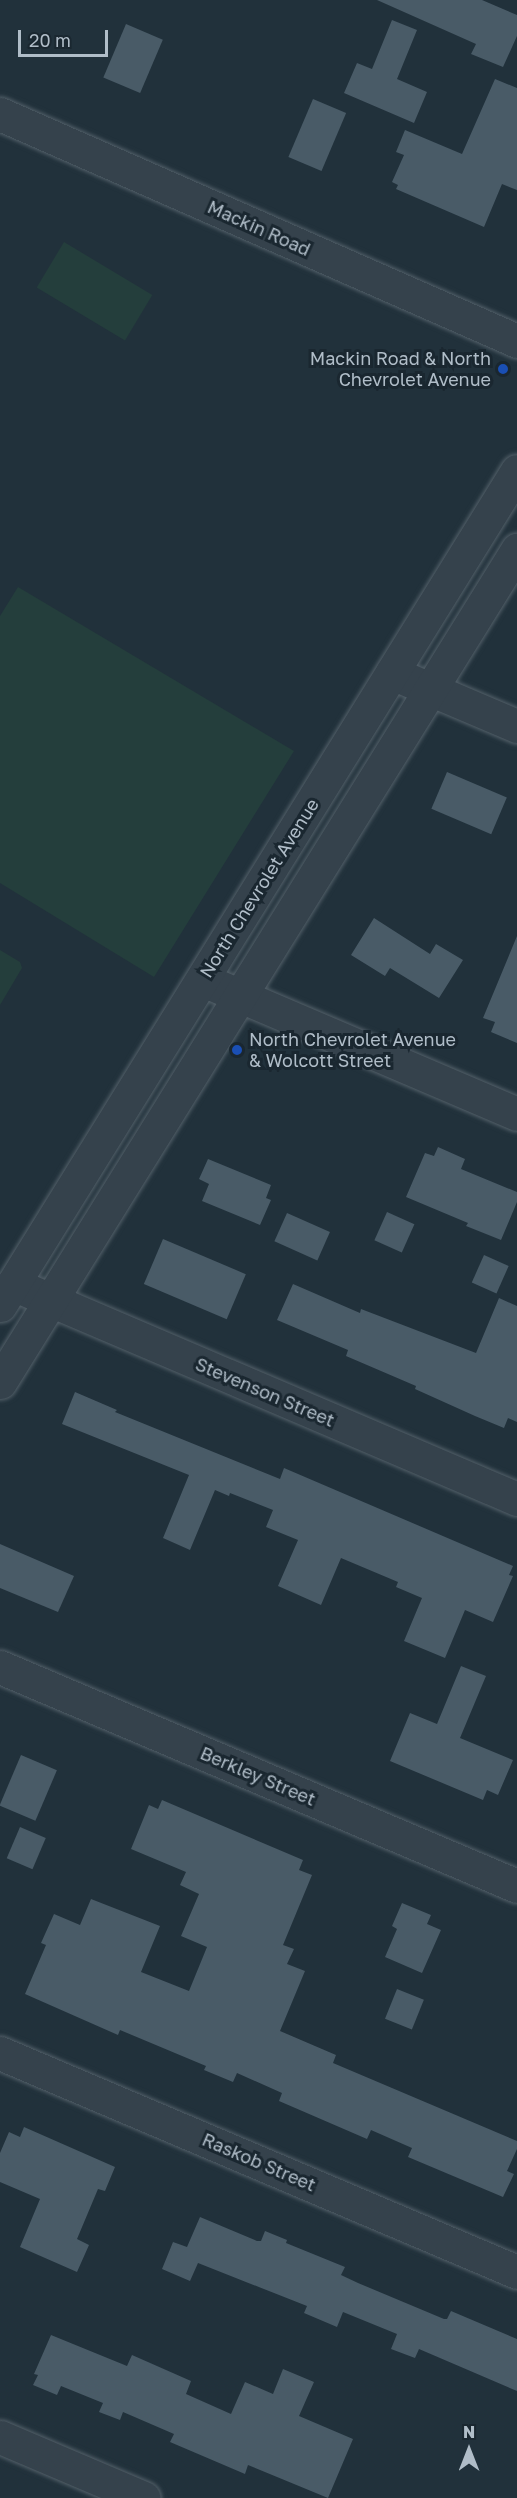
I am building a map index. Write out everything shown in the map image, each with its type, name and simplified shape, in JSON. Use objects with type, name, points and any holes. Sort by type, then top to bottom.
[{"type":"street","name":"Mackin Road","points":[[0,114],[517,341]]},
{"type":"street","name":"North Chevrolet Avenue","points":[[7,1295],[517,471]]},
{"type":"street","points":[[0,1382],[517,550]]},
{"type":"street","points":[[392,673],[517,726]]},
{"type":"street","points":[[202,980],[517,1114]]},
{"type":"street","name":"Stevenson Street","points":[[7,1295],[51,1300],[517,1499]]},
{"type":"street","name":"Berkley Street","points":[[0,1666],[517,1886]]},
{"type":"street","name":"Raskob Street","points":[[0,2053],[517,2272]]},
{"type":"street","points":[[0,2437],[144,2498]]},
{"type":"green space","points":[[64,242],[152,295],[125,340],[37,287]]},
{"type":"green space","points":[[18,587],[294,751],[154,977],[0,883],[0,616]]},
{"type":"green space","points":[[0,950],[20,962],[22,968],[0,1005]]},
{"type":"building","points":[[377,0],[482,0],[517,15],[517,36],[503,67],[471,54],[476,44]]},
{"type":"building","points":[[392,20],[417,30],[397,79],[427,92],[414,123],[344,93],[357,63],[372,69]]},
{"type":"building","points":[[126,24],[163,40],[140,93],[103,77]]},
{"type":"building","points":[[495,79],[517,88],[517,190],[502,184],[484,227],[396,189],[398,185],[392,182],[404,155],[396,152],[405,130],[462,154]]},
{"type":"building","points":[[313,99],[346,113],[322,171],[288,157]]},
{"type":"building","points":[[447,772],[507,797],[491,834],[431,809]]},
{"type":"building","points":[[374,918],[430,954],[436,944],[463,960],[439,998],[390,968],[385,976],[351,955]]},
{"type":"building","points":[[517,936],[517,1043],[491,1032],[495,1022],[483,1018]]},
{"type":"building","points":[[438,1147],[465,1159],[461,1169],[517,1192],[517,1202],[501,1240],[466,1226],[468,1223],[406,1197],[425,1153],[434,1156]]},
{"type":"building","points":[[208,1159],[271,1185],[266,1198],[271,1200],[260,1225],[202,1201],[209,1184],[199,1179]]},
{"type":"building","points":[[387,1212],[414,1224],[402,1253],[374,1240]]},
{"type":"building","points":[[287,1213],[330,1232],[317,1260],[274,1241]]},
{"type":"building","points":[[163,1239],[246,1274],[227,1319],[144,1284]]},
{"type":"building","points":[[484,1255],[509,1266],[496,1293],[472,1282]]},
{"type":"building","points":[[293,1284],[360,1313],[361,1309],[476,1353],[499,1298],[517,1306],[517,1422],[508,1418],[504,1428],[475,1416],[415,1389],[416,1386],[346,1356],[348,1350],[277,1320]]},
{"type":"building","points":[[75,1392],[117,1410],[115,1412],[280,1479],[284,1468],[513,1566],[509,1575],[513,1576],[493,1622],[465,1610],[445,1658],[404,1641],[422,1598],[396,1587],[398,1582],[341,1558],[321,1605],[278,1586],[298,1540],[266,1527],[273,1510],[230,1493],[229,1496],[215,1490],[190,1550],[163,1538],[189,1475],[62,1424]]},
{"type":"building","points":[[0,1544],[74,1576],[58,1612],[0,1588]]},
{"type":"building","points":[[461,1666],[486,1676],[460,1738],[513,1760],[498,1795],[487,1790],[483,1800],[390,1761],[410,1713],[437,1724]]},
{"type":"building","points":[[21,1755],[57,1770],[35,1821],[0,1806]]},
{"type":"building","points":[[162,1800],[303,1860],[299,1870],[312,1875],[283,1945],[294,1949],[287,1964],[305,1971],[280,2031],[336,2055],[333,2063],[517,2141],[517,2149],[507,2171],[514,2174],[503,2197],[408,2157],[412,2148],[371,2130],[367,2139],[279,2101],[282,2093],[237,2073],[233,2082],[204,2070],[206,2066],[120,2030],[118,2035],[25,1994],[46,1945],[41,1943],[54,1914],[80,1925],[91,1899],[160,1926],[141,1972],[189,1991],[207,1947],[181,1936],[199,1894],[180,1885],[186,1872],[131,1849],[149,1805],[158,1809]]},
{"type":"building","points":[[20,1827],[46,1838],[32,1869],[7,1858]]},
{"type":"building","points":[[402,1903],[431,1915],[427,1924],[441,1930],[422,1973],[385,1957],[397,1929],[392,1926]]},
{"type":"building","points":[[397,1989],[424,2000],[412,2030],[385,2019]]},
{"type":"building","points":[[24,2127],[115,2167],[105,2191],[98,2189],[77,2239],[89,2245],[77,2272],[20,2247],[40,2199],[0,2182],[0,2153],[9,2132],[20,2137]]},
{"type":"building","points":[[200,2217],[257,2241],[261,2241],[265,2231],[287,2240],[286,2243],[345,2267],[341,2275],[358,2283],[444,2319],[447,2319],[451,2311],[517,2339],[517,2391],[419,2349],[415,2358],[391,2349],[397,2334],[343,2312],[337,2327],[304,2313],[307,2306],[198,2263],[190,2281],[162,2269],[173,2242],[187,2247]]},
{"type":"building","points":[[51,2335],[127,2366],[132,2355],[191,2381],[186,2394],[231,2414],[245,2382],[273,2394],[283,2369],[314,2382],[299,2416],[353,2439],[328,2498],[248,2465],[245,2474],[170,2442],[174,2434],[123,2412],[120,2420],[99,2412],[103,2403],[61,2386],[57,2395],[33,2385],[38,2375],[34,2374]]},
{"type":"place","name":"Mackin Road & North Chevrolet Avenue","points":[[503,369]]},
{"type":"place","name":"North Chevrolet Avenue & Wolcott Street","points":[[237,1050]]}]
